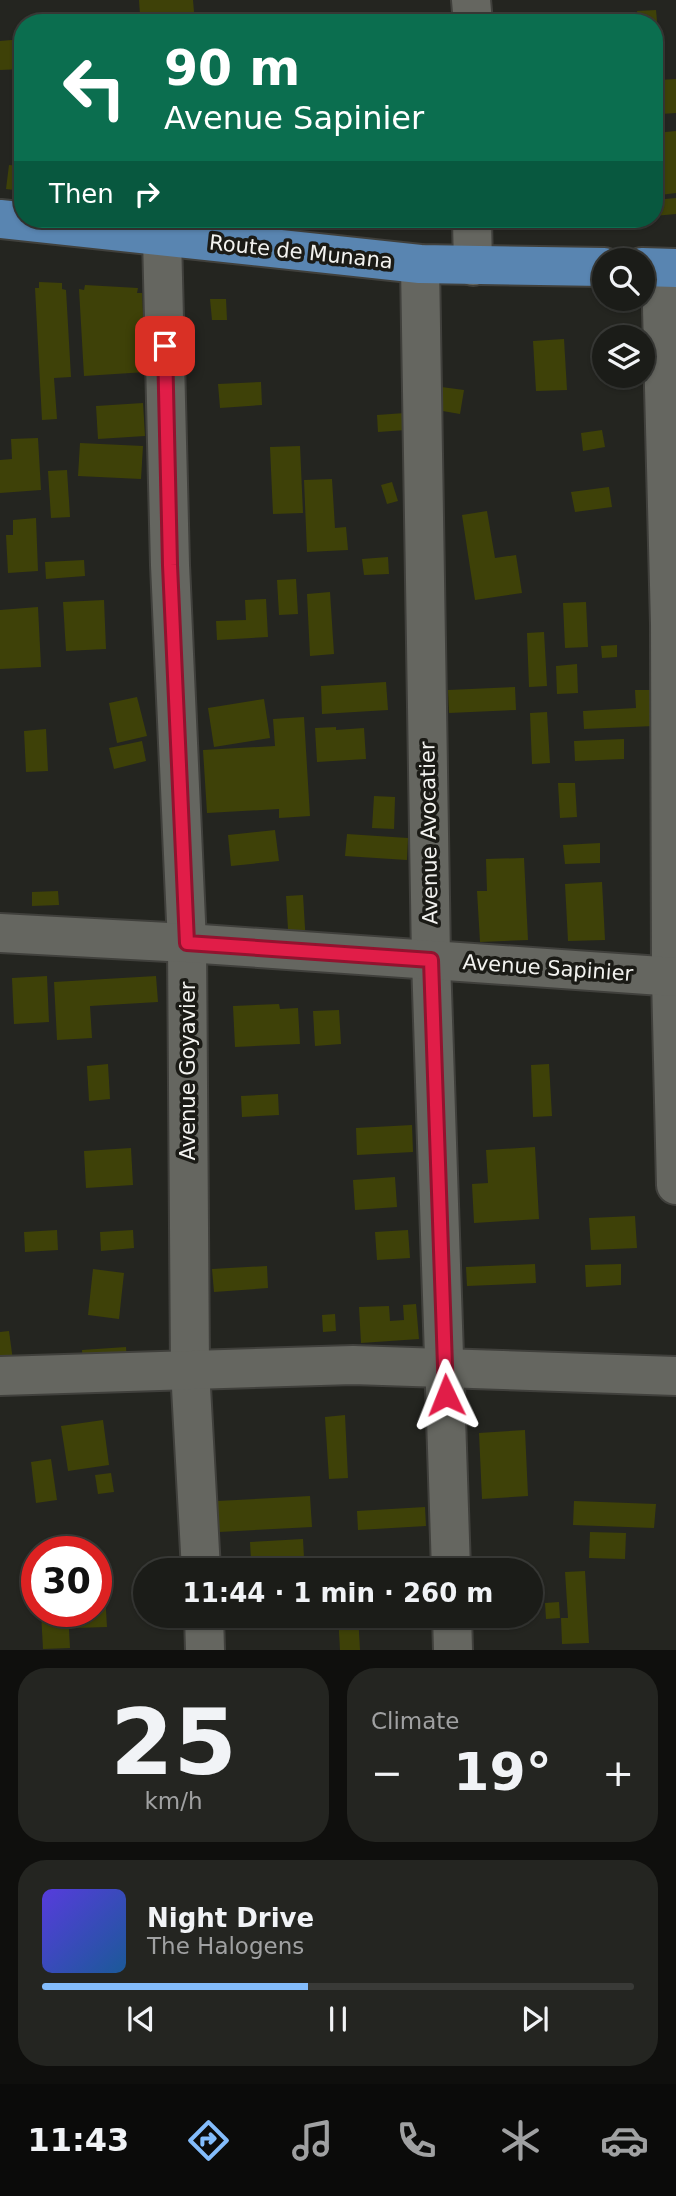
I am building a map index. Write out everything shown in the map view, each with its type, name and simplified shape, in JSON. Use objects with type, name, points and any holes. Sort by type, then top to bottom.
[{"type":"main road","name":"Route de Munana","points":[[81,228],[420,264],[592,267]]},
{"type":"street","points":[[472,228],[473,265]]},
{"type":"street","name":"Avenue Goyavier","points":[[162,237],[170,565],[187,943],[190,1370],[200,1558]]},
{"type":"street","name":"Avenue Avocatier","points":[[420,264],[431,960],[451,1558]]},
{"type":"street","points":[[660,268],[670,624],[676,1185]]},
{"type":"street","name":"Avenue Sapinier","points":[[0,933],[187,943],[673,977]]},
{"type":"street","points":[[0,1376],[354,1366],[676,1376]]},
{"type":"street","points":[[204,1628],[205,1650]]},
{"type":"street","points":[[452,1628],[453,1650]]},
{"type":"building","points":[[139,0],[193,0],[194,12],[140,14]]},
{"type":"building","points":[[656,10],[656,14],[637,14],[637,11]]},
{"type":"building","points":[[14,40],[14,69],[0,70],[0,41]]},
{"type":"building","points":[[676,79],[676,113],[663,114],[663,80]]},
{"type":"building","points":[[676,131],[676,193],[663,195],[663,132]]},
{"type":"building","points":[[9,165],[14,165],[14,190],[6,189]]},
{"type":"building","points":[[676,198],[676,214],[663,215],[663,199]]},
{"type":"building","points":[[39,282],[62,283],[62,289],[66,290],[71,377],[54,378],[57,419],[42,420],[35,288],[39,288]]},
{"type":"building","points":[[85,285],[138,288],[137,293],[142,293],[146,372],[84,376],[79,289],[84,290]]},
{"type":"building","points":[[210,299],[226,299],[227,320],[212,320]]},
{"type":"building","points":[[564,339],[567,390],[536,391],[533,341]]},
{"type":"building","points":[[261,382],[262,405],[220,408],[218,384]]},
{"type":"building","points":[[434,386],[464,390],[460,414],[431,409]]},
{"type":"building","points":[[143,403],[145,436],[98,439],[96,406]]},
{"type":"building","points":[[405,413],[406,430],[378,432],[377,415]]},
{"type":"building","points":[[602,430],[605,447],[583,451],[581,433]]},
{"type":"building","points":[[38,438],[41,490],[0,493],[0,460],[12,459],[11,439]]},
{"type":"building","points":[[80,443],[143,446],[141,479],[78,476]]},
{"type":"building","points":[[300,446],[303,513],[273,514],[270,447]]},
{"type":"building","points":[[67,470],[70,517],[51,518],[48,471]]},
{"type":"building","points":[[332,479],[335,528],[346,527],[348,550],[307,552],[304,480]]},
{"type":"building","points":[[392,482],[398,501],[387,504],[381,485]]},
{"type":"building","points":[[609,487],[612,507],[575,512],[571,492]]},
{"type":"building","points":[[487,511],[495,558],[516,555],[522,593],[475,600],[462,515]]},
{"type":"building","points":[[36,518],[38,571],[8,573],[6,535],[13,535],[13,520]]},
{"type":"building","points":[[388,557],[389,574],[364,575],[362,559]]},
{"type":"building","points":[[84,560],[85,576],[46,579],[45,562]]},
{"type":"building","points":[[296,579],[298,614],[279,615],[277,580]]},
{"type":"building","points":[[330,592],[334,654],[310,656],[307,594]]},
{"type":"building","points":[[266,599],[268,637],[217,640],[216,621],[246,620],[245,600]]},
{"type":"building","points":[[104,600],[106,649],[66,651],[63,602]]},
{"type":"building","points":[[586,602],[588,647],[565,648],[563,603]]},
{"type":"building","points":[[38,607],[41,667],[0,669],[0,610]]},
{"type":"building","points":[[544,632],[547,686],[529,687],[527,633]]},
{"type":"building","points":[[617,645],[617,657],[602,658],[601,646]]},
{"type":"building","points":[[577,664],[578,693],[557,694],[556,666]]},
{"type":"building","points":[[386,682],[388,710],[322,714],[321,686]]},
{"type":"building","points":[[515,687],[516,710],[449,713],[448,690]]},
{"type":"building","points":[[635,690],[652,690],[654,726],[584,729],[583,711],[636,708]]},
{"type":"building","points":[[137,697],[147,736],[117,743],[109,703]]},
{"type":"building","points":[[264,699],[270,738],[214,747],[208,708]]},
{"type":"building","points":[[547,712],[550,763],[532,764],[530,713]]},
{"type":"building","points":[[304,717],[310,816],[279,818],[279,809],[207,813],[203,750],[275,746],[273,719]]},
{"type":"building","points":[[336,727],[336,730],[364,728],[366,759],[317,762],[315,728]]},
{"type":"building","points":[[46,729],[48,771],[26,772],[24,731]]},
{"type":"building","points":[[624,739],[624,759],[575,761],[574,741]]},
{"type":"building","points":[[142,741],[146,761],[114,769],[109,748]]},
{"type":"building","points":[[558,783],[575,783],[577,817],[560,818]]},
{"type":"building","points":[[374,796],[395,797],[394,829],[372,828]]},
{"type":"building","points":[[275,830],[279,861],[231,866],[228,835]]},
{"type":"building","points":[[347,834],[408,838],[407,860],[345,856]]},
{"type":"building","points":[[600,843],[600,863],[565,864],[563,845]]},
{"type":"building","points":[[524,858],[528,940],[480,942],[477,891],[487,891],[486,859]]},
{"type":"building","points":[[602,882],[605,940],[568,941],[565,884]]},
{"type":"building","points":[[58,891],[59,905],[32,906],[32,892]]},
{"type":"building","points":[[303,895],[306,945],[289,946],[286,896]]},
{"type":"building","points":[[47,976],[49,1022],[14,1024],[12,978]]},
{"type":"building","points":[[156,976],[158,1002],[90,1006],[92,1038],[57,1040],[54,982]]},
{"type":"building","points":[[279,1004],[280,1009],[298,1008],[300,1044],[235,1047],[233,1006]]},
{"type":"building","points":[[339,1010],[341,1044],[315,1046],[313,1011]]},
{"type":"building","points":[[108,1064],[110,1099],[89,1101],[87,1066]]},
{"type":"building","points":[[549,1064],[552,1116],[533,1117],[531,1065]]},
{"type":"building","points":[[278,1094],[279,1115],[242,1117],[241,1096]]},
{"type":"building","points":[[412,1125],[413,1152],[357,1155],[356,1128]]},
{"type":"building","points":[[535,1147],[539,1219],[474,1223],[472,1184],[488,1183],[486,1150]]},
{"type":"building","points":[[131,1148],[133,1185],[86,1188],[84,1151]]},
{"type":"building","points":[[395,1177],[397,1207],[355,1210],[353,1180]]},
{"type":"building","points":[[635,1216],[637,1248],[591,1250],[589,1218]]},
{"type":"building","points":[[57,1230],[58,1250],[25,1252],[24,1232]]},
{"type":"building","points":[[133,1230],[134,1248],[101,1251],[100,1232]]},
{"type":"building","points":[[408,1230],[410,1258],[377,1260],[375,1232]]},
{"type":"building","points":[[535,1264],[536,1283],[467,1286],[466,1267]]},
{"type":"building","points":[[621,1264],[621,1285],[586,1287],[585,1265]]},
{"type":"building","points":[[267,1266],[268,1288],[214,1292],[212,1269]]},
{"type":"building","points":[[93,1269],[124,1273],[119,1319],[88,1315]]},
{"type":"building","points":[[416,1304],[419,1339],[361,1343],[359,1307],[389,1306],[390,1321],[404,1320],[403,1305]]},
{"type":"building","points":[[335,1314],[336,1331],[323,1332],[322,1315]]},
{"type":"building","points":[[9,1331],[14,1368],[0,1370],[0,1332]]},
{"type":"building","points":[[126,1347],[127,1365],[83,1368],[82,1350]]},
{"type":"building","points":[[345,1415],[348,1478],[329,1479],[325,1417]]},
{"type":"building","points":[[103,1420],[109,1465],[68,1471],[61,1426]]},
{"type":"building","points":[[525,1430],[528,1496],[482,1499],[479,1433]]},
{"type":"building","points":[[51,1459],[57,1500],[36,1503],[31,1462]]},
{"type":"building","points":[[111,1473],[114,1492],[98,1494],[95,1475]]},
{"type":"building","points":[[310,1496],[312,1527],[219,1532],[217,1501]]},
{"type":"building","points":[[574,1501],[656,1504],[654,1528],[573,1525]]},
{"type":"building","points":[[425,1507],[426,1526],[358,1530],[357,1511]]},
{"type":"building","points":[[590,1532],[626,1533],[625,1559],[589,1558]]},
{"type":"building","points":[[303,1539],[304,1558],[251,1558],[250,1542]]},
{"type":"building","points":[[585,1571],[589,1643],[562,1644],[561,1618],[568,1618],[565,1572]]},
{"type":"building","points":[[559,1602],[560,1618],[546,1619],[545,1603]]},
{"type":"building","points":[[42,1627],[69,1627],[70,1648],[43,1649]]},
{"type":"building","points":[[339,1628],[359,1628],[360,1650],[340,1650]]},
{"type":"route","points":[[165,346],[170,565],[187,943],[431,960],[446,1395]]}]
